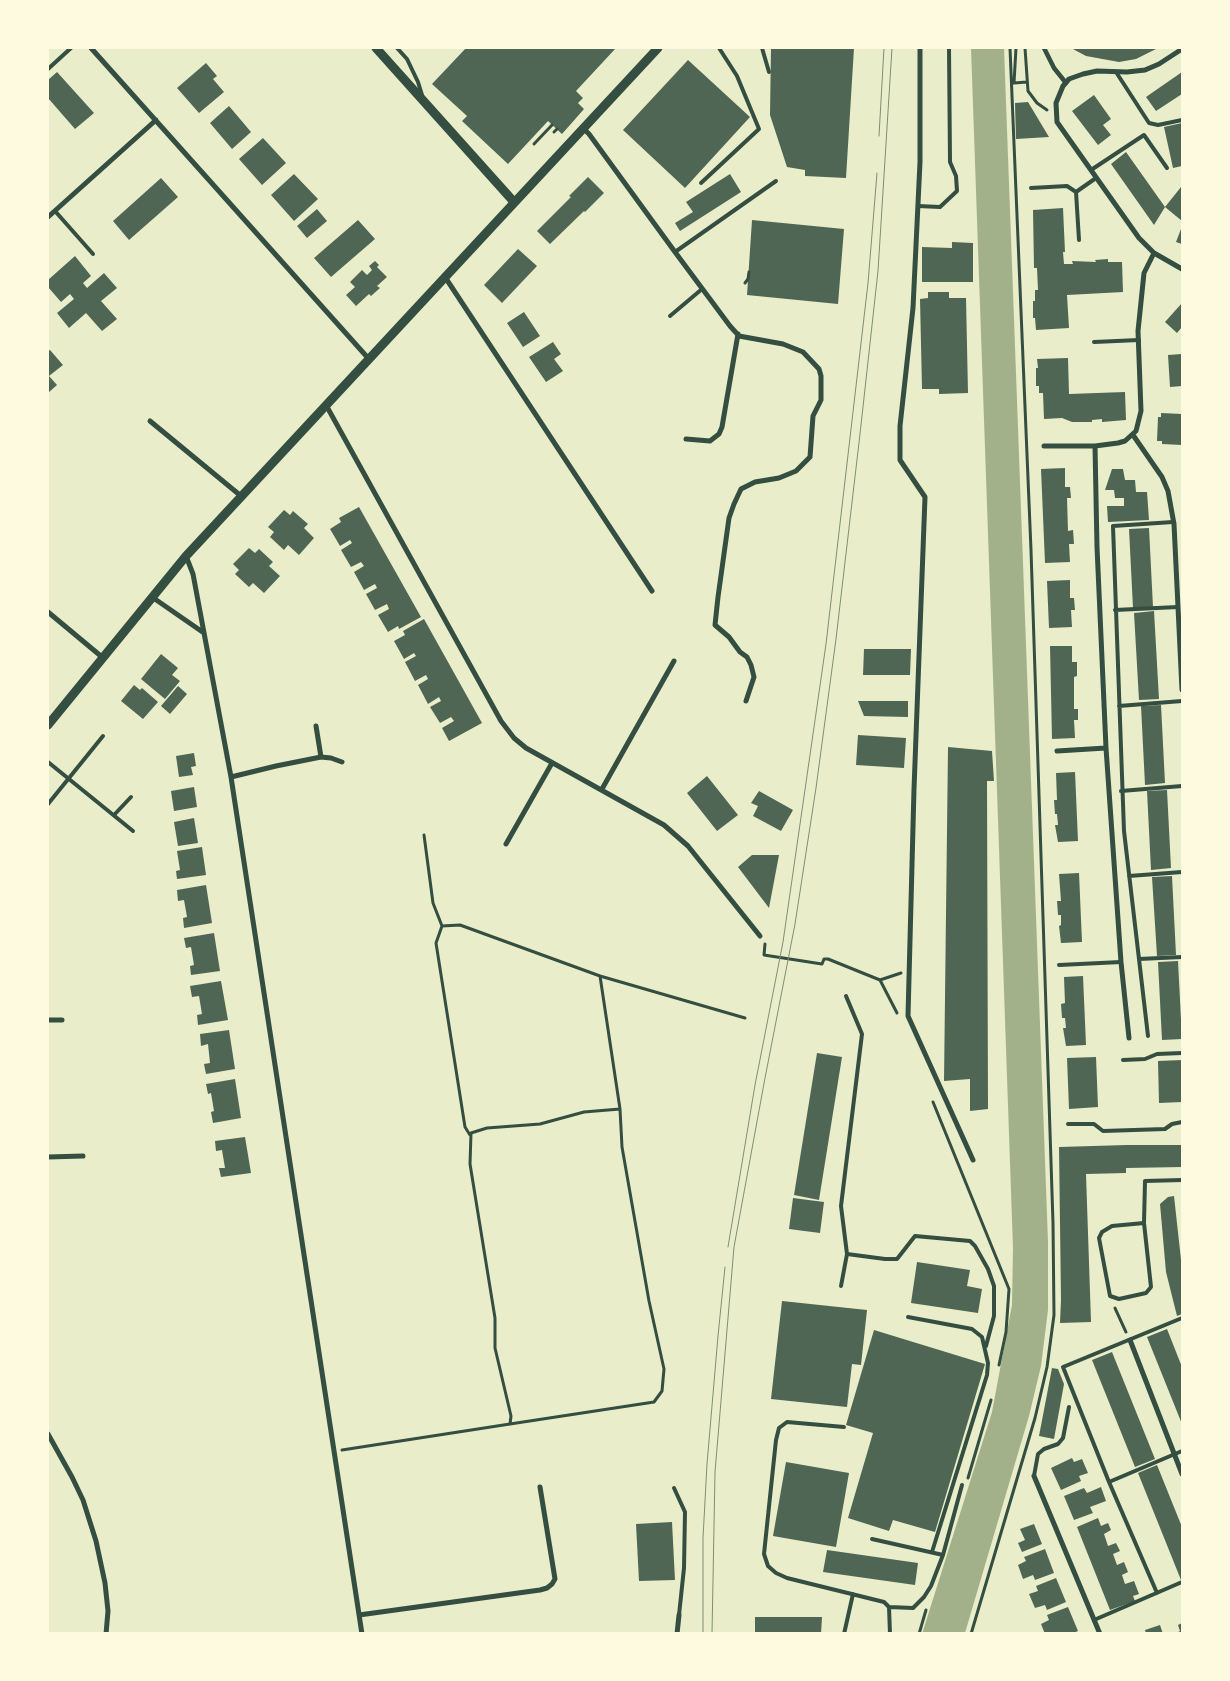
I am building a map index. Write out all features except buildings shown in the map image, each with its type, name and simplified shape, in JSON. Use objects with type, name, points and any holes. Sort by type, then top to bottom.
[{"type":"street","points":[[92,48],[368,358]]},
{"type":"street","points":[[376,48],[514,202]]},
{"type":"street","points":[[48,724],[186,556],[658,48]]},
{"type":"street","points":[[920,48],[920,162],[913,308],[900,426],[900,460],[925,497],[918,648],[908,1016],[973,1160]]},
{"type":"street","points":[[1044,48],[1054,68],[1066,83]]},
{"type":"street","points":[[1182,49],[1159,64],[1145,70],[1127,72],[1097,71],[1083,74],[1066,83],[1056,103],[1057,122],[1139,238],[1154,253],[1182,269]]},
{"type":"street","points":[[48,217],[156,120]]},
{"type":"street","points":[[583,128],[590,134],[730,326],[738,334],[783,344],[803,352],[819,368],[822,400],[813,416],[810,457],[796,470],[779,478],[755,482],[741,489],[729,518],[716,625],[729,637],[740,652],[747,657],[751,665],[754,677],[746,702]]},
{"type":"street","points":[[1044,446],[1094,446],[1118,443],[1125,441],[1136,432],[1140,421],[1139,340],[1144,273],[1154,253]]},
{"type":"street","points":[[445,276],[652,591]]},
{"type":"street","points":[[686,439],[710,441],[719,434],[722,427],[738,334]]},
{"type":"street","points":[[326,405],[501,720],[514,738],[526,748],[664,825],[688,846],[760,936]]},
{"type":"street","points":[[150,421],[241,496]]},
{"type":"street","points":[[1133,435],[1162,477],[1168,491],[1174,522],[1182,690]]},
{"type":"street","points":[[1094,446],[1106,748],[1121,962],[1129,1038]]},
{"type":"street","points":[[186,556],[193,574],[231,777],[362,1634]]},
{"type":"street","points":[[152,598],[204,633]]},
{"type":"street","points":[[48,612],[102,658]]},
{"type":"street","points":[[602,789],[674,661]]},
{"type":"street","points":[[316,726],[321,758]]},
{"type":"street","points":[[1057,751],[1106,748]]},
{"type":"street","points":[[231,777],[321,758],[331,758],[342,762]]},
{"type":"street","points":[[506,844],[552,762]]},
{"type":"street","points":[[48,1020],[62,1020]]},
{"type":"street","points":[[48,1157],[84,1156]]},
{"type":"street","points":[[1130,1340],[1182,1474]]},
{"type":"street","points":[[48,1434],[83,1500],[96,1541],[106,1583],[108,1611],[106,1634]]},
{"type":"street","points":[[1034,1476],[1100,1634]]},
{"type":"street","points":[[360,1615],[547,1588],[554,1579],[540,1487]]},
{"type":"street","points":[[677,1634],[679,1615]]},
{"type":"lane","points":[[48,69],[71,48]]},
{"type":"lane","points":[[397,48],[407,59],[418,82],[423,99]]},
{"type":"lane","points":[[701,183],[759,130],[737,76],[719,48]]},
{"type":"lane","points":[[762,48],[769,72]]},
{"type":"lane","points":[[918,206],[940,207],[956,191],[956,176],[950,162],[949,48]]},
{"type":"lane","points":[[1116,72],[1150,123],[1158,125],[1182,120]]},
{"type":"lane","points":[[1091,170],[1144,134],[1167,168]]},
{"type":"lane","points":[[1076,192],[1096,178]]},
{"type":"lane","points":[[675,252],[776,181]]},
{"type":"lane","points":[[1031,188],[1067,186],[1076,192]]},
{"type":"lane","points":[[1076,192],[1079,240]]},
{"type":"lane","points":[[54,212],[93,254]]},
{"type":"lane","points":[[670,316],[702,288]]},
{"type":"lane","points":[[1094,342],[1139,340]]},
{"type":"lane","points":[[1148,1036],[1128,876],[1121,791],[1113,526],[1174,522]]},
{"type":"lane","points":[[1115,610],[1178,607]]},
{"type":"lane","points":[[1118,706],[1182,701]]},
{"type":"lane","points":[[48,804],[103,736]]},
{"type":"lane","points":[[48,762],[133,831]]},
{"type":"lane","points":[[1121,791],[1182,786]]},
{"type":"lane","points":[[114,816],[131,797]]},
{"type":"lane","points":[[1128,876],[1182,872]]},
{"type":"lane","points":[[1139,959],[1182,957]]},
{"type":"lane","points":[[1059,965],[1121,962]]},
{"type":"lane","points":[[841,1286],[847,1254],[841,1206],[862,1034],[846,996]]},
{"type":"lane","points":[[1123,1060],[1145,1059],[1157,1054],[1182,1053]]},
{"type":"lane","points":[[1068,1124],[1094,1124],[1103,1131],[1165,1129],[1172,1124],[1182,1122]]},
{"type":"lane","points":[[1144,1223],[1112,1226],[1102,1232],[1098,1238],[1110,1296],[1119,1299],[1146,1293],[1151,1287],[1144,1223],[1145,1181],[1182,1180]]},
{"type":"lane","points":[[847,1254],[885,1260],[897,1259],[915,1236],[970,1241],[975,1246],[988,1269],[994,1286],[994,1316],[985,1348]]},
{"type":"lane","points":[[908,1317],[972,1329],[982,1337],[988,1363],[987,1375],[932,1552]]},
{"type":"lane","points":[[1157,1593],[1109,1482],[1063,1367],[1182,1318]]},
{"type":"lane","points":[[1034,1476],[1038,1454],[1044,1449],[1053,1447],[1063,1438],[1069,1407]]},
{"type":"lane","points":[[844,1427],[787,1422],[779,1428],[776,1440],[764,1554],[768,1566],[776,1573],[787,1578],[884,1602],[890,1607],[912,1608],[924,1597],[931,1586],[943,1555],[964,1484]]},
{"type":"lane","points":[[1109,1482],[1182,1451]]},
{"type":"lane","points":[[674,1488],[685,1512],[684,1568],[679,1615]]},
{"type":"lane","points":[[872,1539],[943,1555]]},
{"type":"lane","points":[[1094,1620],[1182,1582]]},
{"type":"lane","points":[[844,1634],[853,1594]]},
{"type":"lane","points":[[890,1607],[890,1634]]},
{"type":"path","points":[[971,1634],[1034,1418],[1046,1367],[1054,1315],[1054,1241],[1047,1019],[1013,83],[1010,48]]},
{"type":"path","points":[[1013,83],[1016,48]]},
{"type":"path","points":[[1025,48],[1028,90],[1041,107],[1056,115]]},
{"type":"path","points":[[1013,83],[1027,82]]},
{"type":"path","points":[[534,144],[552,125]]},
{"type":"path","points":[[744,283],[748,279],[749,272]]},
{"type":"path","points":[[424,834],[433,903],[442,926],[436,943],[465,1127],[471,1135],[470,1164],[495,1318],[496,1348],[511,1416],[510,1424]]},
{"type":"path","points":[[442,926],[460,925],[600,976],[745,1018]]},
{"type":"path","points":[[764,955],[822,964],[824,959],[861,971],[880,980],[898,1016]]},
{"type":"path","points":[[880,980],[910,969]]},
{"type":"path","points":[[334,1451],[654,1402],[662,1392],[664,1369],[649,1301],[622,1147],[620,1109],[600,976]]},
{"type":"path","points":[[932,1099],[1009,1290],[1006,1332],[998,1368]]},
{"type":"path","points":[[471,1135],[471,1133],[487,1128],[540,1124],[584,1112],[620,1109]]},
{"type":"path","points":[[1110,1296],[1130,1340]]},
{"type":"path","points":[[964,1484],[992,1396]]},
{"type":"path","points":[[918,1634],[926,1608]]},
{"type":"shaded area","points":[[971,48],[1004,48],[1048,1242],[1048,1310],[1041,1366],[1029,1416],[965,1633],[922,1634],[992,1412],[1012,1305],[1013,1248]]},
{"type":"tram line","points":[[879,136],[884,48]]},
{"type":"tram line","points":[[712,1634],[715,1472],[734,1247],[795,924],[836,639],[878,271],[892,48]]},
{"type":"tram line","points":[[728,1247],[755,1085],[783,942],[826,644],[868,283],[877,173]]},
{"type":"tram line","points":[[703,1634],[703,1538],[707,1464],[725,1267]]}]
